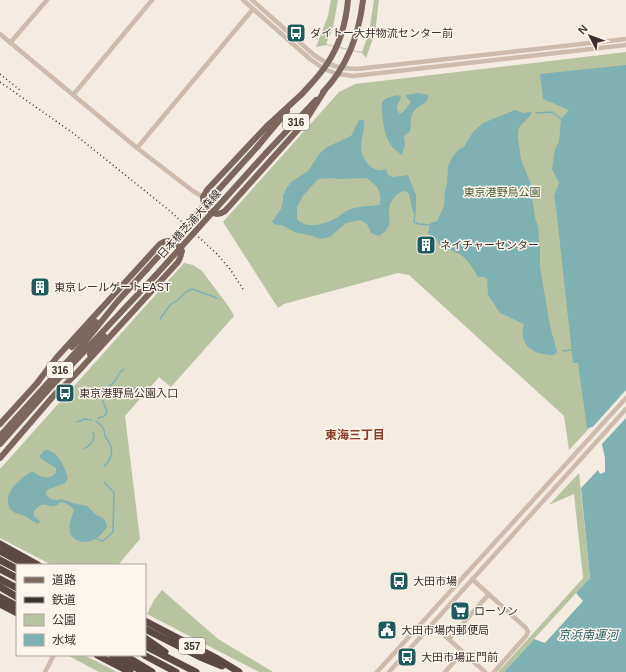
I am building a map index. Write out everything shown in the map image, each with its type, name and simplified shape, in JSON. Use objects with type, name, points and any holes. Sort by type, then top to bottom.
[{"type":"highway","points":[[0,544],[36,564]]},
{"type":"highway","points":[[0,551],[24,564]]},
{"type":"highway","points":[[0,560],[16,568]]},
{"type":"highway","points":[[0,569],[16,577]]},
{"type":"highway","points":[[0,579],[16,587]]},
{"type":"highway","points":[[0,587],[16,596]]},
{"type":"highway","points":[[0,597],[16,605]]},
{"type":"highway","points":[[0,604],[16,612]]},
{"type":"highway","name":"357","points":[[146,622],[216,658],[237,672]]},
{"type":"highway","name":"357","points":[[146,629],[200,657],[237,672]]},
{"type":"highway","points":[[146,639],[190,672]]},
{"type":"highway","points":[[146,647],[196,672]]},
{"type":"highway","points":[[99,656],[130,672]]},
{"type":"highway","points":[[114,656],[144,672]]},
{"type":"highway","points":[[126,656],[152,672]]},
{"type":"highway","points":[[146,656],[176,672]]},
{"type":"main road","name":"日本橋芝浦大森線","points":[[0,436],[85,342],[117,302],[258,146],[326,66],[344,23],[348,0]]},
{"type":"main road","name":"日本橋芝浦大森線","points":[[0,444],[266,153],[326,90],[340,71],[353,46],[358,30],[363,0]]},
{"type":"main road","points":[[303,93],[267,126],[207,190],[203,197],[204,205],[210,211],[219,214],[225,210],[304,122],[320,101],[326,90]]},
{"type":"main road","points":[[37,383],[57,357],[160,244],[170,241],[177,245],[182,251],[178,262],[74,376],[55,394]]},
{"type":"main road","name":"316","points":[[0,424],[37,383],[117,302]]},
{"type":"main road","name":"316","points":[[0,458],[88,356],[125,309]]},
{"type":"street","points":[[10,43],[46,0]]},
{"type":"street","points":[[74,95],[152,0]]},
{"type":"street","points":[[243,0],[310,59],[353,76],[626,46]]},
{"type":"street","points":[[252,0],[326,66]]},
{"type":"street","points":[[137,148],[253,9]]},
{"type":"street","points":[[0,34],[137,148],[203,197]]},
{"type":"street","points":[[340,71],[626,39]]},
{"type":"street","points":[[377,672],[626,398]]},
{"type":"street","points":[[389,672],[626,409]]},
{"type":"street","points":[[472,579],[526,628],[528,632],[494,672]]},
{"type":"street","points":[[448,639],[489,594]]},
{"type":"street","points":[[432,624],[485,672]]},
{"type":"street","points":[[445,672],[463,652]]},
{"type":"street","points":[[45,672],[53,656]]},
{"type":"green space","points":[[331,0],[338,0],[333,27],[326,44],[362,52],[369,32],[374,0],[379,0],[375,33],[366,58],[362,53],[326,45],[316,47],[328,16]]},
{"type":"green space","name":"東京港野鳥公園","points":[[626,52],[626,389],[569,450],[564,416],[409,275],[398,273],[284,304],[278,308],[223,222],[339,92],[355,84]]},
{"type":"green space","points":[[184,263],[193,265],[202,271],[234,316],[171,387],[159,377],[125,416],[140,539],[119,564],[50,564],[0,538],[0,469]]},
{"type":"green space","points":[[579,473],[590,578],[504,672],[498,672],[583,578],[574,494],[549,505]]},
{"type":"green space","points":[[162,590],[218,639],[273,672],[259,672],[147,614],[154,600]]},
{"type":"green space","points":[[69,656],[86,656],[117,672],[99,672]]},
{"type":"water","name":"京浜南運河","points":[[626,65],[626,672],[504,672],[590,578],[581,488],[598,470],[600,474],[605,472],[605,458],[598,426],[587,428],[578,363],[573,363],[554,196],[559,183],[552,169],[555,149],[559,142],[561,119],[569,110],[543,99],[540,74]]},
{"type":"water","points":[[418,93],[428,95],[428,98],[425,103],[416,109],[412,114],[410,131],[404,136],[405,145],[402,155],[390,144],[386,135],[383,124],[382,102],[386,98],[398,95],[401,97],[397,107],[400,114],[411,102],[406,95]]},
{"type":"water","points":[[515,110],[523,113],[531,112],[531,115],[518,130],[518,137],[521,160],[530,182],[535,218],[538,226],[540,267],[550,326],[557,352],[554,355],[539,353],[527,346],[524,342],[523,335],[524,324],[500,313],[488,295],[487,279],[484,277],[478,277],[467,260],[459,254],[440,246],[436,238],[428,234],[430,223],[437,221],[444,206],[448,166],[453,156],[458,150],[464,147],[473,132],[483,123]]},
{"type":"water","points":[[359,120],[364,120],[361,149],[365,160],[374,169],[386,169],[388,175],[393,177],[408,175],[416,195],[416,211],[413,212],[409,194],[406,191],[403,191],[397,195],[390,204],[389,225],[379,236],[371,233],[367,224],[360,220],[346,223],[330,237],[320,239],[296,232],[282,225],[276,225],[272,222],[281,209],[283,196],[291,182],[308,171],[320,153],[327,147],[351,136]],"holes":[[[367,178],[378,190],[380,205],[349,210],[333,220],[317,225],[306,224],[297,219],[297,207],[303,196],[318,179]]]},
{"type":"water","points":[[45,450],[54,453],[57,456],[63,464],[68,478],[65,483],[47,490],[46,495],[51,499],[62,499],[87,506],[96,515],[103,518],[107,527],[97,538],[89,542],[84,542],[75,539],[71,535],[70,521],[74,510],[65,503],[61,502],[53,506],[41,505],[38,507],[34,512],[34,516],[40,521],[38,524],[11,510],[8,504],[8,498],[13,488],[22,478],[32,471],[44,477],[50,477],[56,473],[56,468],[40,458],[40,455]]},
{"type":"pier","points":[[626,390],[626,418],[600,446],[597,428],[590,430]]},
{"type":"pier","points":[[576,593],[583,601],[545,643],[534,639]]},
{"type":"waterway","points":[[536,113],[552,112],[561,119]]},
{"type":"waterway","points":[[415,211],[414,222],[430,225]]},
{"type":"waterway","points":[[160,319],[170,305],[192,289],[217,298]]},
{"type":"waterway","points":[[563,351],[572,350]]},
{"type":"waterway","points":[[98,418],[103,417],[107,412],[102,398],[103,393],[124,369]]},
{"type":"waterway","points":[[77,422],[85,419],[92,420]]},
{"type":"waterway","points":[[96,421],[102,426],[112,452],[110,459],[104,467]]},
{"type":"waterway","points":[[84,449],[92,442],[94,437],[93,432]]},
{"type":"waterway","points":[[97,539],[103,541],[113,532],[114,493],[104,482]]},
{"type":"railway","points":[[0,74],[21,91]]},
{"type":"railway","points":[[0,82],[73,133],[170,211],[217,254],[230,269],[243,289]]},
{"type":"place","name":"ダイトー大井物流センター前","points":[[296,33]]},
{"type":"place","name":"ネイチャーセンター","points":[[426,245]]},
{"type":"place","name":"東京レールゲートEAST","points":[[40,287]]},
{"type":"place","name":"東京港野鳥公園入口","points":[[65,393]]},
{"type":"place","name":"大田市場","points":[[399,581]]},
{"type":"place","name":"ローソン","points":[[460,611]]},
{"type":"place","name":"大田市場内郵便局","points":[[387,630]]},
{"type":"place","name":"大田市場正門前","points":[[407,657]]},
{"type":"district","name":"東海三丁目","points":[[355,435]]}]
